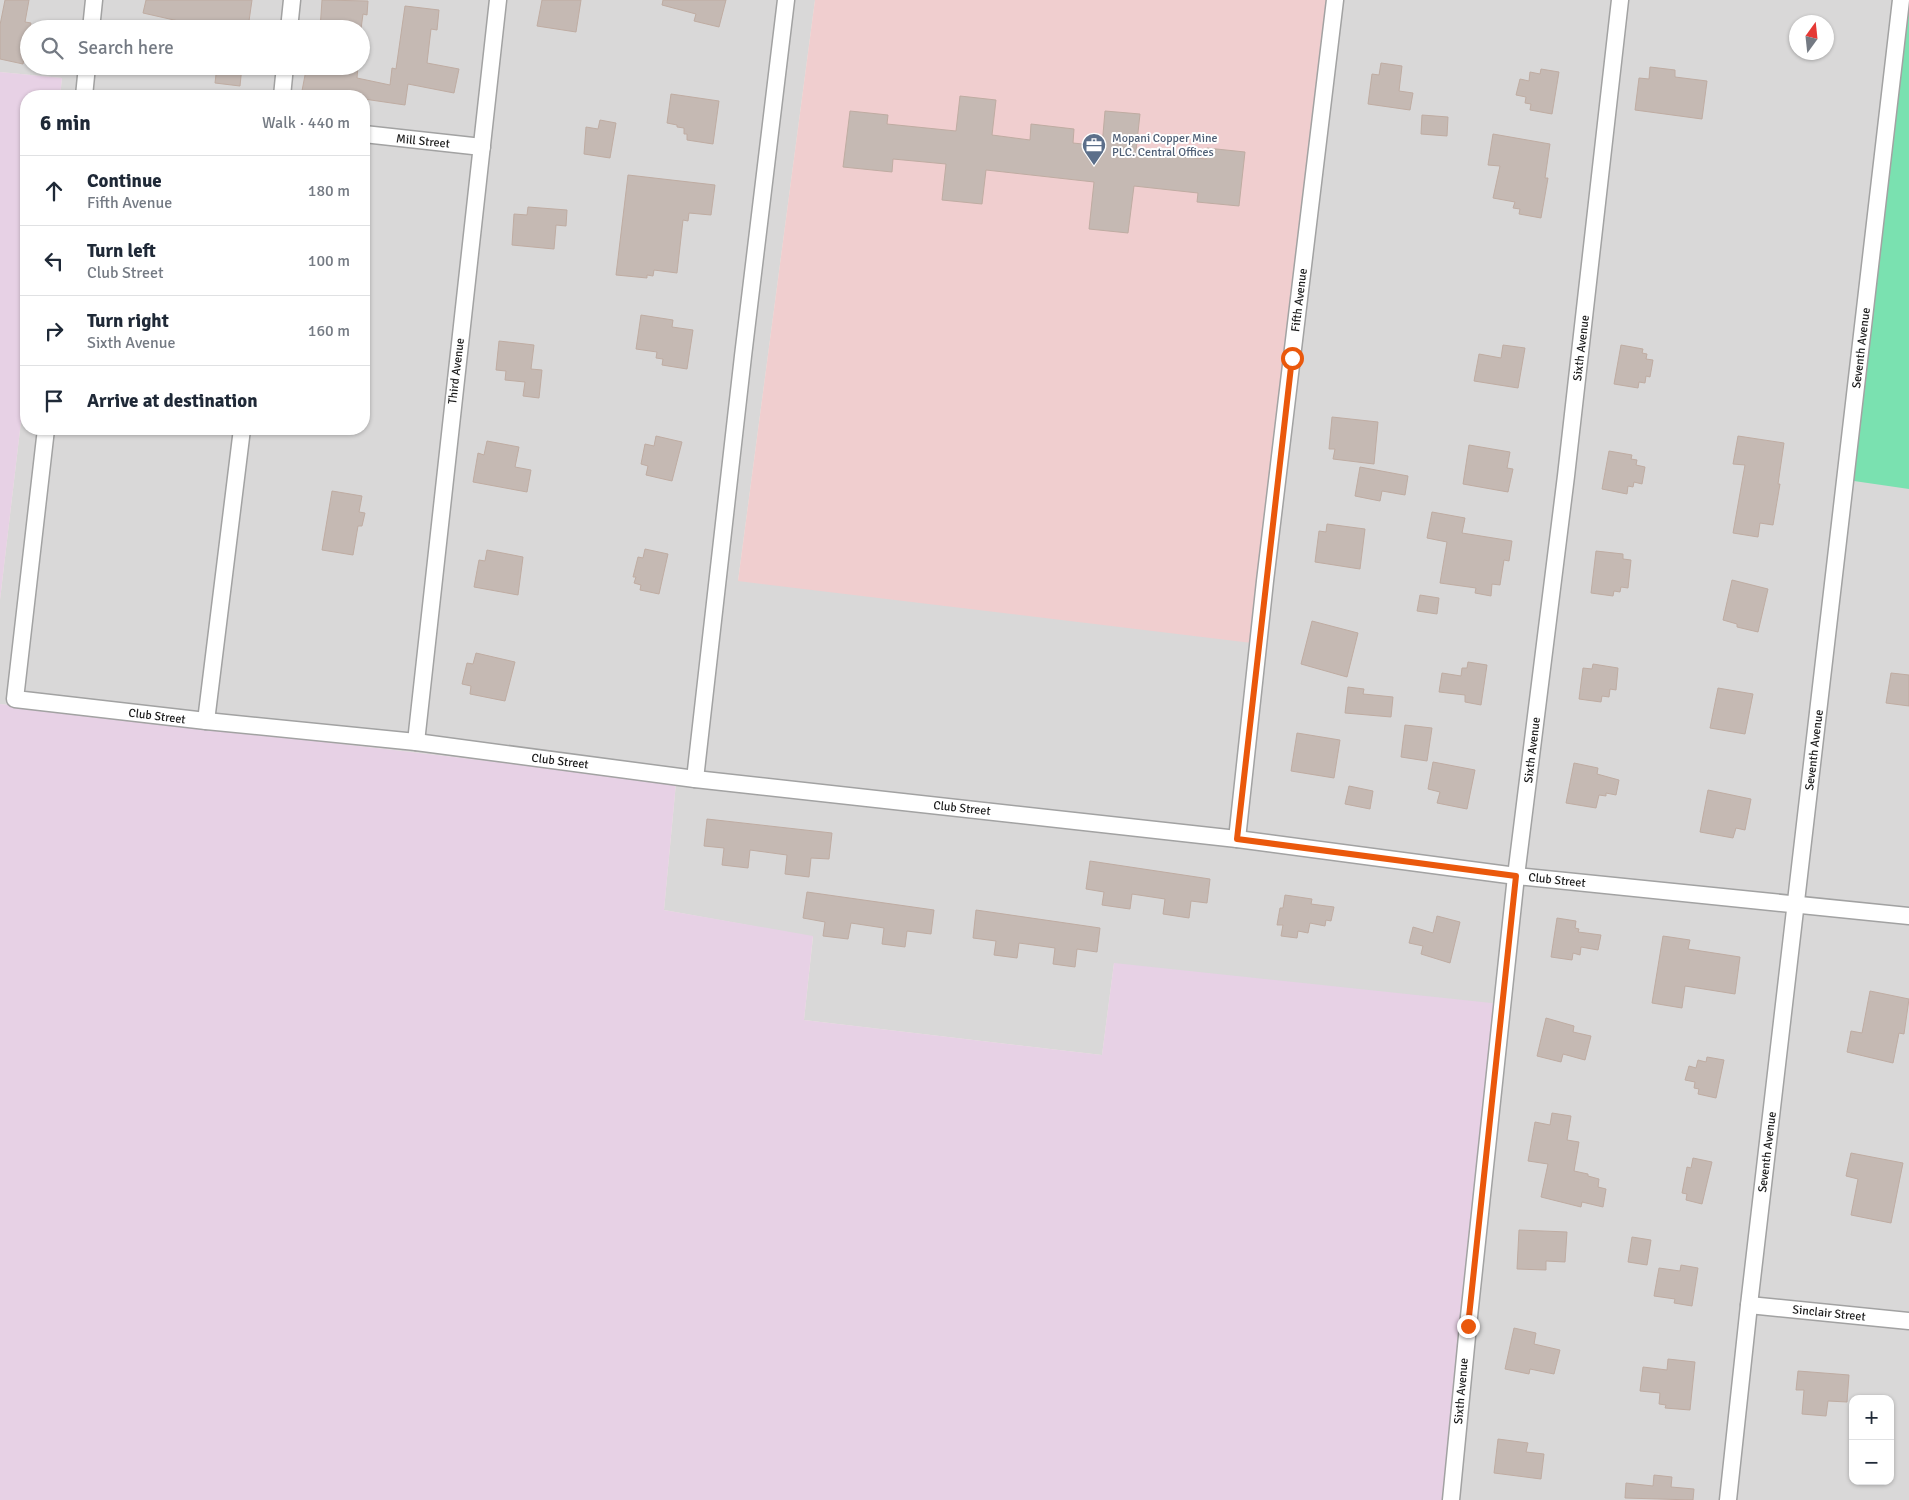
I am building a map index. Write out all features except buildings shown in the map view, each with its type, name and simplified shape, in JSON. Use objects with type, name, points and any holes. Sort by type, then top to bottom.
[{"type":"street","points":[[92,20],[94,0]]},
{"type":"street","points":[[290,20],[292,0]]},
{"type":"street","name":"Third Avenue","points":[[416,742],[450,419],[498,0]]},
{"type":"street","points":[[695,779],[744,346],[786,0]]},
{"type":"street","name":"Fifth Avenue","points":[[1237,839],[1266,571],[1335,0]]},
{"type":"street","name":"Sixth Avenue","points":[[1451,1500],[1468,1316],[1516,876],[1566,476],[1620,0]]},
{"type":"street","name":"Seventh Avenue","points":[[1728,1500],[1901,0]]},
{"type":"street","points":[[85,90],[86,75]]},
{"type":"street","points":[[283,90],[284,75]]},
{"type":"street","name":"Mill Street","points":[[370,135],[482,147]]},
{"type":"street","name":"Club Street","points":[[45,435],[15,699],[206,722],[416,742],[695,779],[1237,839],[1516,876],[1909,916]]},
{"type":"street","points":[[206,722],[241,435]]},
{"type":"street","name":"Sinclair Street","points":[[1749,1305],[1909,1321]]},
{"type":"shaded area","points":[[0,0],[815,0],[738,581],[1328,0],[1909,0],[1909,1500],[1449,1500],[1114,963],[1102,1055],[804,1020],[813,937],[664,910],[676,783],[0,704],[0,600],[20,430],[20,435],[370,435],[370,90],[61,90],[62,78],[31,75],[370,75],[370,20],[20,20],[20,74],[0,72]]},
{"type":"shaded area","points":[[815,0],[1328,0],[1252,643],[738,581]]},
{"type":"shaded area","points":[[0,72],[62,78],[61,90],[20,90],[20,430],[0,600]]},
{"type":"shaded area","points":[[0,704],[676,783],[664,910],[813,936],[804,1020],[1102,1055],[1114,963],[1501,1004],[1449,1500],[0,1500]]},
{"type":"green space","points":[[1903,0],[1909,0],[1909,489],[1854,481]]},
{"type":"place","name":"Mopani Copper Mine PLC. Central Offices","points":[[1094,166]]},
{"type":"route","points":[[1292,358],[1237,839],[1516,876],[1468,1326]]}]
